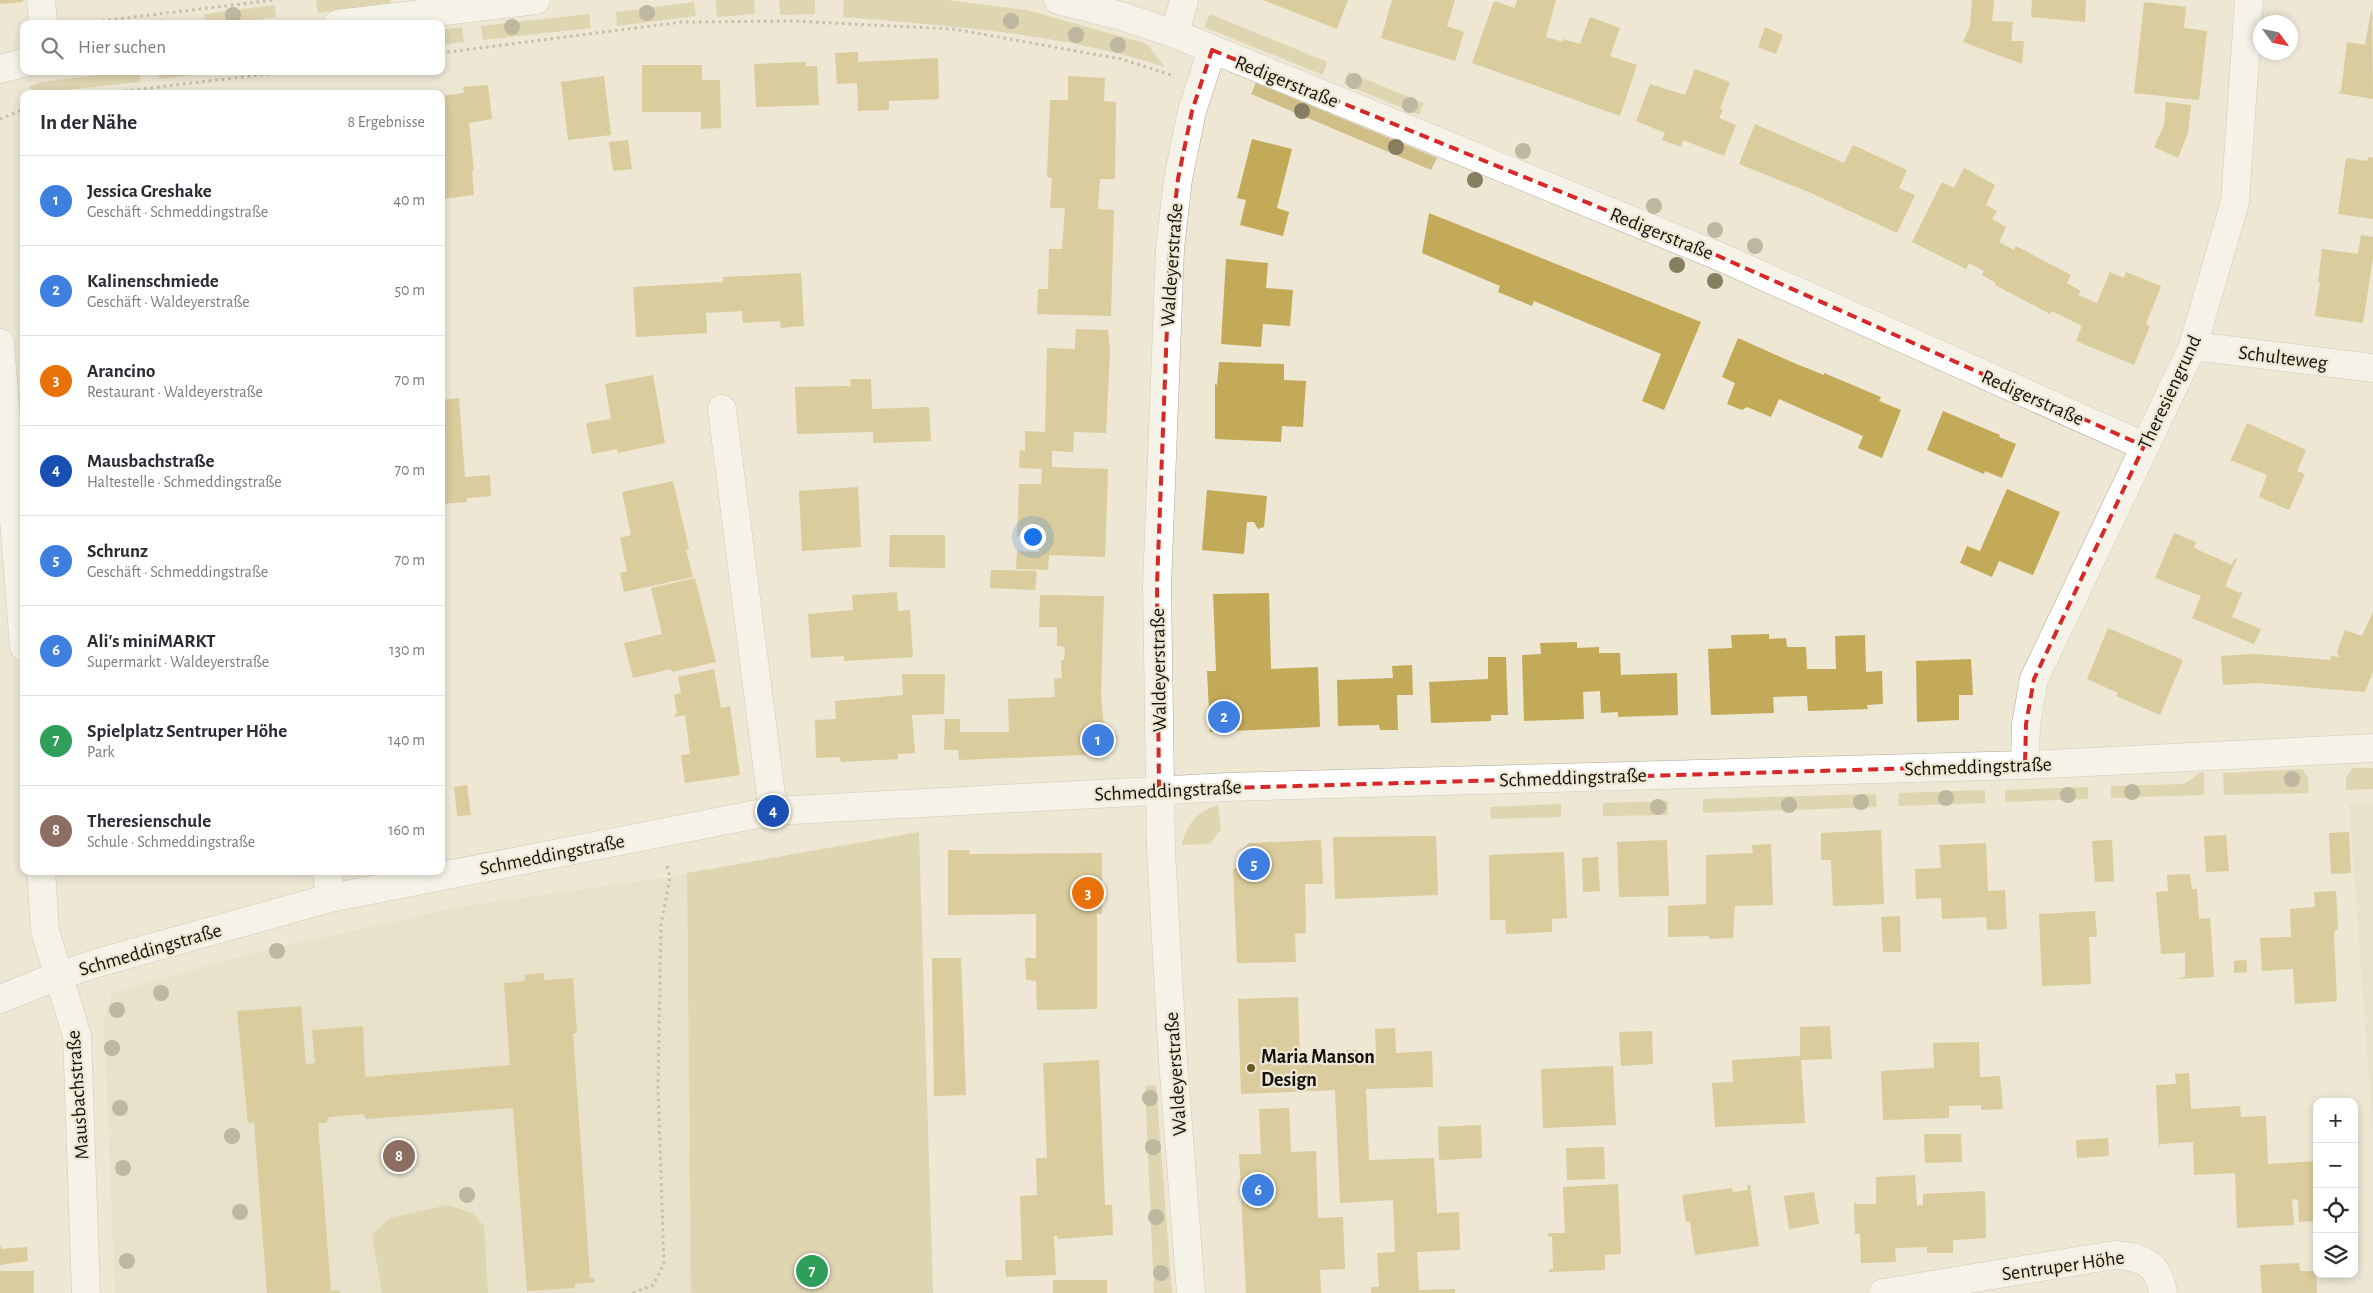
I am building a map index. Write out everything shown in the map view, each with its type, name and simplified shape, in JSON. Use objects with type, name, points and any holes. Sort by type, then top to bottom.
[{"type":"street","points":[[41,0],[43,20]]},
{"type":"street","points":[[371,20],[536,0]]},
{"type":"street","name":"Redigerstraße","points":[[1058,0],[1121,16],[1175,34],[1716,255],[2144,446]]},
{"type":"street","points":[[1175,34],[1184,0]]},
{"type":"street","name":"Theresiengrund","points":[[2025,765],[2026,724],[2034,679],[2193,346],[2235,202],[2248,0]]},
{"type":"street","name":"Waldeyerstraße","points":[[1191,1293],[1174,1061],[1160,790],[1157,585],[1170,249],[1178,179],[1200,85],[1212,50]]},
{"type":"street","points":[[0,69],[20,65]]},
{"type":"street","points":[[0,342],[8,547],[20,622]]},
{"type":"street","name":"Schulteweg","points":[[2193,346],[2373,368]]},
{"type":"street","points":[[722,408],[773,811]]},
{"type":"street","name":"Schmeddingstraße","points":[[0,999],[57,976],[330,898],[773,811],[1160,790],[2025,765],[2373,748]]},
{"type":"street","name":"Mausbachstraße","points":[[41,875],[45,931],[76,1036],[86,1293]]},
{"type":"street","points":[[327,875],[330,898]]},
{"type":"street","name":"Sentruper Höhe","points":[[1883,1293],[2114,1256],[2134,1256],[2147,1262],[2157,1275],[2163,1293]]},
{"type":"path","points":[[108,20],[274,0]]},
{"type":"path","points":[[445,52],[682,22],[792,21],[953,30],[1121,59],[1200,85]]},
{"type":"path","points":[[134,90],[260,75]]},
{"type":"path","points":[[0,119],[20,111]]},
{"type":"path","points":[[634,1293],[653,1286],[664,1264],[659,1059],[661,925],[670,877],[658,834]]},
{"type":"highlighted area","points":[[1212,50],[1716,255],[2144,446],[2034,679],[2026,724],[2025,765],[1159,790],[1157,585],[1170,249],[1178,179],[1192,111]]},
{"type":"shaded area","points":[[316,0],[391,0],[391,5],[318,13]]},
{"type":"shaded area","points":[[716,0],[754,0],[755,14],[717,17]]},
{"type":"shaded area","points":[[779,0],[815,0],[815,14],[780,15]]},
{"type":"shaded area","points":[[844,0],[946,0],[1027,10],[1147,44],[1165,67],[1126,55],[1046,39],[965,28],[843,17]]},
{"type":"shaded area","points":[[694,2],[696,16],[617,26],[616,12]]},
{"type":"shaded area","points":[[275,5],[276,17],[254,20],[205,20],[204,14]]},
{"type":"shaded area","points":[[589,14],[591,28],[483,40],[481,26]]},
{"type":"shaded area","points":[[1210,14],[1327,62],[1323,75],[1204,27]]},
{"type":"shaded area","points":[[462,27],[464,42],[445,44],[445,29]]},
{"type":"shaded area","points":[[1348,72],[1424,103],[1419,115],[1344,84]]},
{"type":"shaded area","points":[[96,75],[139,75],[140,82],[64,90],[32,90],[29,87],[37,83]]},
{"type":"shaded area","points":[[158,75],[192,75],[159,79]]},
{"type":"shaded area","points":[[1256,83],[1437,158],[1431,170],[1251,94]]},
{"type":"shaded area","points":[[2352,768],[2373,768],[2373,789],[2346,790],[2346,778]]},
{"type":"shaded area","points":[[2302,769],[2308,777],[2309,793],[2224,795],[2223,773]]},
{"type":"shaded area","points":[[2201,772],[2204,772],[2204,795],[2111,798],[2111,786],[2184,784]]},
{"type":"shaded area","points":[[2088,787],[2088,799],[2005,802],[2005,790]]},
{"type":"shaded area","points":[[1985,790],[1985,803],[1898,806],[1899,793]]},
{"type":"shaded area","points":[[1876,794],[1877,807],[1703,813],[1703,799]]},
{"type":"shaded area","points":[[1668,801],[1668,815],[1603,816],[1603,803]]},
{"type":"shaded area","points":[[2349,803],[2373,803],[2373,1138]]},
{"type":"shaded area","points":[[1561,804],[1561,817],[1491,819],[1490,807]]},
{"type":"shaded area","points":[[1218,805],[1221,829],[1210,844],[1182,845],[1187,830],[1194,819],[1204,811]]},
{"type":"shaded area","points":[[919,832],[933,1293],[691,1293],[687,873]]},
{"type":"shaded area","points":[[687,873],[691,1293],[115,1293],[104,1020],[112,993],[250,954],[459,907]]},
{"type":"shaded area","points":[[1156,1085],[1172,1293],[1154,1293],[1145,1086]]},
{"type":"shaded area","points":[[447,1205],[472,1213],[484,1226],[488,1293],[382,1293],[372,1235],[390,1218]]},
{"type":"building","points":[[0,0],[23,0],[23,2],[0,4]]},
{"type":"building","points":[[1263,0],[1348,0],[1337,29]]},
{"type":"building","points":[[1392,0],[1455,0],[1447,26],[1464,32],[1455,61],[1381,38]]},
{"type":"building","points":[[1517,0],[1556,0],[1546,37],[1563,42],[1563,39],[1580,44],[1590,17],[1620,28],[1610,56],[1637,65],[1620,116],[1472,63],[1494,1],[1515,8]]},
{"type":"building","points":[[1972,0],[1994,0],[1992,21],[2013,22],[2011,41],[2024,41],[2022,64],[1963,42],[1970,26]]},
{"type":"building","points":[[2032,0],[2086,0],[2085,22],[2031,17]]},
{"type":"building","points":[[2144,2],[2186,7],[2184,28],[2207,31],[2199,100],[2134,93]]},
{"type":"building","points":[[2372,6],[2373,99],[2338,93],[2341,91],[2347,42],[2365,45]]},
{"type":"building","points":[[1765,27],[1783,35],[1776,54],[1758,47]]},
{"type":"building","points":[[858,52],[858,62],[938,58],[939,99],[889,101],[889,110],[858,111],[857,83],[837,84],[835,53]]},
{"type":"building","points":[[806,62],[806,66],[817,66],[819,105],[756,107],[754,64]]},
{"type":"building","points":[[642,65],[702,65],[702,80],[720,80],[721,128],[701,129],[701,112],[642,112]]},
{"type":"building","points":[[1695,69],[1730,82],[1720,109],[1723,110],[1719,118],[1736,125],[1724,156],[1683,140],[1681,147],[1662,140],[1665,133],[1636,121],[1650,84],[1685,95]]},
{"type":"building","points":[[604,76],[611,135],[568,140],[561,82]]},
{"type":"building","points":[[1068,76],[1105,78],[1104,101],[1116,102],[1115,179],[1100,179],[1098,209],[1114,210],[1111,316],[1037,314],[1038,289],[1048,289],[1049,249],[1062,249],[1065,208],[1050,208],[1052,178],[1047,177],[1050,100],[1068,100]]},
{"type":"building","points":[[488,85],[492,119],[469,123],[474,171],[472,171],[474,195],[445,199],[445,95],[464,93],[463,87]]},
{"type":"building","points":[[2166,102],[2191,105],[2188,133],[2178,158],[2154,147],[2164,125]]},
{"type":"building","points":[[1755,124],[1844,163],[1853,145],[1907,170],[1899,188],[1915,195],[1897,233],[1811,193],[1739,164]]},
{"type":"building","points":[[1252,139],[1292,149],[1277,208],[1289,212],[1283,236],[1240,225],[1246,200],[1237,198]]},
{"type":"building","points":[[628,140],[632,169],[613,171],[609,142]]},
{"type":"building","points":[[2368,157],[2373,158],[2373,219],[2338,214],[2346,158],[2367,161]]},
{"type":"building","points":[[1964,168],[1995,185],[1986,205],[1997,211],[1992,219],[2006,227],[1999,242],[2014,250],[2016,246],[2071,275],[2067,283],[2081,291],[2078,295],[2097,303],[2110,272],[2124,278],[2126,272],[2161,286],[2146,324],[2150,326],[2134,365],[2076,341],[2082,326],[2052,311],[2050,314],[1995,285],[1996,283],[1982,275],[1984,271],[1969,263],[1966,269],[1912,242],[1942,182],[1954,188]]},
{"type":"building","points":[[1429,213],[1701,322],[1664,410],[1642,401],[1661,354],[1534,301],[1532,306],[1498,292],[1500,286],[1422,253]]},
{"type":"building","points":[[2361,235],[2373,237],[2373,258],[2363,323],[2315,316],[2322,249],[2358,254]]},
{"type":"building","points":[[1226,259],[1268,263],[1266,288],[1293,290],[1290,326],[1263,324],[1261,347],[1221,344]]},
{"type":"building","points":[[801,273],[804,326],[781,328],[780,321],[743,323],[742,311],[706,313],[707,333],[636,337],[633,287],[723,282],[723,277]]},
{"type":"building","points":[[1076,329],[1108,330],[1110,351],[1106,433],[1074,432],[1073,452],[1052,451],[1052,467],[1108,469],[1105,557],[1049,555],[1048,570],[1016,569],[1017,551],[1039,552],[1039,537],[1017,536],[1019,484],[1041,484],[1042,469],[1019,468],[1020,450],[1025,451],[1025,431],[1045,432],[1047,348],[1075,349]]},
{"type":"building","points":[[1738,338],[1794,363],[1824,375],[1824,373],[1881,397],[1879,401],[1901,410],[1882,458],[1858,448],[1863,436],[1779,399],[1771,417],[1747,407],[1742,410],[1727,404],[1735,383],[1722,377]]},
{"type":"building","points":[[1219,362],[1284,364],[1284,380],[1306,381],[1303,427],[1282,426],[1281,442],[1215,439],[1215,384],[1217,385]]},
{"type":"building","points":[[653,375],[665,443],[618,453],[617,449],[592,454],[586,423],[611,419],[605,384]]},
{"type":"building","points":[[850,379],[871,379],[872,409],[929,407],[931,441],[873,443],[873,432],[797,434],[795,387],[851,386]]},
{"type":"building","points":[[459,398],[465,477],[490,475],[491,496],[467,498],[467,502],[445,504],[445,400]]},
{"type":"building","points":[[1943,411],[2000,435],[1999,437],[2016,444],[2002,478],[1985,471],[1984,474],[1927,450]]},
{"type":"building","points":[[2247,423],[2306,450],[2297,471],[2305,474],[2289,510],[2259,497],[2267,475],[2233,461],[2230,462]]},
{"type":"building","points":[[673,481],[689,549],[686,550],[693,577],[624,592],[620,573],[627,571],[620,538],[631,535],[622,492]]},
{"type":"building","points":[[858,487],[861,547],[802,551],[799,491]]},
{"type":"building","points":[[2007,489],[2060,512],[2033,575],[1999,561],[1992,577],[1960,563],[1967,546],[1980,551]]},
{"type":"building","points":[[1207,490],[1267,496],[1264,527],[1258,529],[1254,522],[1247,522],[1244,554],[1202,550]]},
{"type":"building","points":[[2174,533],[2196,542],[2194,548],[2232,565],[2235,558],[2237,559],[2225,586],[2240,593],[2243,591],[2232,617],[2261,629],[2254,644],[2192,618],[2201,596],[2155,578]]},
{"type":"building","points":[[890,535],[945,535],[945,568],[889,567]]},
{"type":"building","points":[[991,570],[1037,571],[1035,590],[990,588]]},
{"type":"building","points":[[695,578],[716,662],[672,672],[671,669],[633,678],[624,643],[662,634],[651,588]]},
{"type":"building","points":[[897,592],[898,611],[910,610],[913,657],[844,661],[844,656],[811,658],[808,614],[853,610],[852,595]]},
{"type":"building","points":[[1269,593],[1271,669],[1318,667],[1320,727],[1210,732],[1207,671],[1216,671],[1213,594]]},
{"type":"building","points":[[1040,595],[1104,596],[1101,695],[1104,728],[1109,729],[1118,737],[1104,749],[1105,754],[959,760],[958,750],[944,750],[945,719],[960,719],[960,732],[1009,732],[1008,699],[1055,697],[1054,679],[1062,678],[1061,660],[1064,660],[1065,647],[1057,646],[1057,627],[1039,627]]},
{"type":"building","points":[[2373,612],[2373,672],[2365,692],[2257,683],[2223,685],[2221,656],[2255,654],[2331,660],[2331,656],[2339,657],[2337,651],[2345,630],[2362,636]]},
{"type":"building","points":[[2108,628],[2183,660],[2160,715],[2116,696],[2118,693],[2087,679]]},
{"type":"building","points":[[1769,634],[1769,639],[1786,638],[1787,647],[1806,647],[1807,669],[1836,669],[1835,636],[1865,635],[1866,672],[1882,671],[1883,704],[1867,705],[1868,709],[1808,711],[1807,696],[1773,697],[1774,713],[1711,715],[1708,649],[1732,648],[1731,635]]},
{"type":"building","points":[[1577,642],[1577,648],[1599,647],[1599,653],[1620,653],[1621,675],[1677,673],[1678,715],[1618,717],[1618,712],[1601,713],[1600,691],[1583,692],[1584,719],[1524,721],[1522,655],[1541,654],[1540,643]]},
{"type":"building","points":[[1488,657],[1506,657],[1508,715],[1491,715],[1491,721],[1431,723],[1429,682],[1488,679]]},
{"type":"building","points":[[1971,659],[1973,695],[1959,695],[1959,720],[1917,722],[1916,661]]},
{"type":"building","points":[[1412,665],[1413,695],[1397,695],[1398,730],[1380,730],[1379,725],[1338,726],[1337,680],[1393,678],[1392,666]]},
{"type":"building","points":[[714,669],[721,708],[730,706],[740,775],[685,783],[681,755],[690,754],[685,715],[675,717],[675,714],[677,714],[674,695],[681,693],[678,677]]},
{"type":"building","points":[[902,674],[945,674],[944,714],[912,715],[915,753],[898,754],[898,759],[841,762],[840,757],[816,758],[815,720],[836,719],[835,701],[903,695]]},
{"type":"building","points":[[467,785],[471,815],[457,816],[454,787]]},
{"type":"building","points":[[1881,830],[1884,904],[1833,906],[1831,860],[1821,860],[1821,833]]},
{"type":"building","points":[[2349,832],[2351,873],[2331,874],[2329,833]]},
{"type":"building","points":[[2226,835],[2229,871],[2206,872],[2204,836]]},
{"type":"building","points":[[1436,836],[1438,895],[1335,899],[1333,837]]},
{"type":"building","points":[[1321,840],[1323,884],[1305,884],[1306,933],[1295,934],[1296,962],[1237,963],[1233,869],[1237,868],[1241,850],[1249,843]]},
{"type":"building","points":[[1667,840],[1669,896],[1619,897],[1617,842]]},
{"type":"building","points":[[2112,840],[2114,881],[2095,882],[2092,841]]},
{"type":"building","points":[[1986,843],[1988,891],[2005,890],[2007,929],[1987,930],[1986,917],[1942,919],[1941,898],[1916,899],[1915,869],[1941,868],[1939,845]]},
{"type":"building","points":[[1771,844],[1773,905],[1735,906],[1733,938],[1709,939],[1709,936],[1668,937],[1668,906],[1706,904],[1706,855],[1753,853],[1752,845]]},
{"type":"building","points":[[948,850],[970,850],[969,854],[1102,853],[1102,914],[1097,914],[1097,1009],[1037,1010],[1036,981],[1026,980],[1025,958],[1036,958],[1036,914],[948,915]]},
{"type":"building","points":[[1564,852],[1567,918],[1552,919],[1552,932],[1506,934],[1505,920],[1490,920],[1489,855]]},
{"type":"building","points":[[1598,857],[1600,891],[1583,892],[1582,858]]},
{"type":"building","points":[[2190,874],[2192,889],[2197,889],[2199,919],[2210,918],[2214,977],[2175,979],[2185,977],[2185,953],[2161,954],[2156,892],[2168,891],[2167,875]]},
{"type":"building","points":[[2336,891],[2338,929],[2334,932],[2337,1001],[2295,1004],[2293,969],[2262,971],[2260,938],[2291,937],[2290,909],[2315,907],[2314,892]]},
{"type":"building","points":[[2095,911],[2097,937],[2089,937],[2091,984],[2042,986],[2039,914]]},
{"type":"building","points":[[1900,916],[1901,952],[1883,952],[1881,917]]},
{"type":"building","points":[[932,958],[961,958],[966,1095],[934,1096]]},
{"type":"building","points":[[2247,960],[2247,972],[2234,973],[2234,961]]},
{"type":"building","points":[[544,973],[544,980],[573,978],[577,1033],[573,1033],[590,1278],[594,1278],[595,1282],[575,1284],[575,1288],[527,1291],[513,1108],[366,1119],[363,1114],[329,1117],[326,1123],[318,1123],[331,1291],[340,1290],[340,1293],[267,1293],[254,1122],[248,1123],[237,1011],[301,1006],[306,1064],[315,1063],[312,1030],[363,1026],[365,1077],[510,1065],[504,983],[525,981],[525,975]]},
{"type":"building","points":[[1298,997],[1300,1064],[1347,1063],[1347,1050],[1357,1050],[1358,1054],[1376,1053],[1375,1029],[1395,1028],[1396,1053],[1432,1051],[1433,1087],[1366,1089],[1369,1160],[1434,1158],[1437,1213],[1459,1212],[1460,1250],[1417,1252],[1419,1290],[1455,1289],[1455,1293],[1371,1293],[1371,1287],[1379,1287],[1377,1253],[1395,1252],[1393,1200],[1340,1203],[1335,1090],[1241,1094],[1238,999]]},
{"type":"building","points":[[1830,1026],[1832,1059],[1801,1060],[1805,1123],[1715,1127],[1712,1083],[1733,1082],[1732,1060],[1800,1056],[1800,1027]]},
{"type":"building","points":[[1652,1031],[1653,1064],[1621,1066],[1619,1032]]},
{"type":"building","points":[[1979,1042],[1980,1077],[2000,1076],[2003,1109],[1981,1110],[1981,1105],[1949,1106],[1949,1118],[1883,1120],[1881,1071],[1934,1068],[1933,1043]]},
{"type":"building","points":[[1099,1060],[1105,1205],[1112,1205],[1113,1235],[1058,1239],[1057,1236],[1054,1236],[1056,1275],[1006,1277],[1005,1260],[1022,1260],[1020,1196],[1037,1195],[1036,1158],[1047,1158],[1043,1063]]},
{"type":"building","points":[[1613,1066],[1616,1125],[1543,1128],[1541,1069]]},
{"type":"building","points":[[2189,1073],[2191,1109],[2240,1106],[2241,1117],[2266,1116],[2268,1164],[2313,1161],[2313,1221],[2299,1222],[2298,1200],[2292,1199],[2294,1225],[2237,1228],[2235,1173],[2194,1175],[2193,1142],[2160,1144],[2159,1149],[2156,1085],[2176,1084],[2175,1074]]},
{"type":"building","points":[[1289,1108],[1291,1152],[1316,1151],[1318,1218],[1343,1217],[1345,1269],[1320,1270],[1321,1293],[1246,1293],[1239,1154],[1261,1154],[1259,1109]]},
{"type":"building","points":[[1481,1125],[1482,1158],[1439,1160],[1438,1127]]},
{"type":"building","points":[[1924,1134],[1961,1134],[1962,1162],[1925,1163]]},
{"type":"building","points":[[2108,1138],[2109,1156],[2077,1158],[2076,1140]]},
{"type":"building","points":[[1604,1147],[1605,1179],[1567,1180],[1566,1148]]},
{"type":"building","points":[[1915,1175],[1917,1205],[1923,1205],[1923,1194],[1985,1191],[1986,1238],[1953,1240],[1953,1253],[1927,1253],[1927,1247],[1895,1248],[1896,1262],[1861,1263],[1860,1234],[1855,1234],[1854,1202],[1856,1204],[1876,1204],[1876,1177]]},
{"type":"building","points":[[1618,1184],[1621,1254],[1605,1255],[1605,1270],[1549,1272],[1549,1269],[1553,1269],[1552,1236],[1548,1237],[1548,1233],[1565,1233],[1563,1187]]},
{"type":"building","points":[[1747,1185],[1750,1185],[1759,1246],[1695,1255],[1690,1222],[1686,1222],[1682,1195],[1732,1188],[1733,1192],[1748,1190]]},
{"type":"building","points":[[1814,1192],[1819,1224],[1789,1229],[1784,1196]]},
{"type":"building","points":[[0,1245],[2,1249],[27,1247],[28,1261],[0,1265]]},
{"type":"building","points":[[2299,1263],[2300,1271],[2313,1271],[2313,1278],[2316,1278],[2317,1293],[2262,1293],[2260,1265]]},
{"type":"building","points":[[0,1271],[34,1271],[34,1293],[0,1293]]},
{"type":"building","points":[[1053,1280],[1107,1280],[1107,1293],[1053,1293]]},
{"type":"place","name":"Kalinenschmiede","points":[[1224,717]]},
{"type":"place","name":"Jessica Greshake","points":[[1098,740]]},
{"type":"place","name":"Mausbachstraße","points":[[773,811]]},
{"type":"place","name":"Schrunz","points":[[1254,864]]},
{"type":"place","name":"Arancino","points":[[1088,893]]},
{"type":"place","name":"Maria Manson Design","points":[[1251,1068]]},
{"type":"place","name":"Theresienschule","points":[[399,1156]]},
{"type":"place","name":"Ali's miniMARKT","points":[[1258,1190]]},
{"type":"place","name":"Spielplatz Sentruper Höhe","points":[[812,1271]]}]
